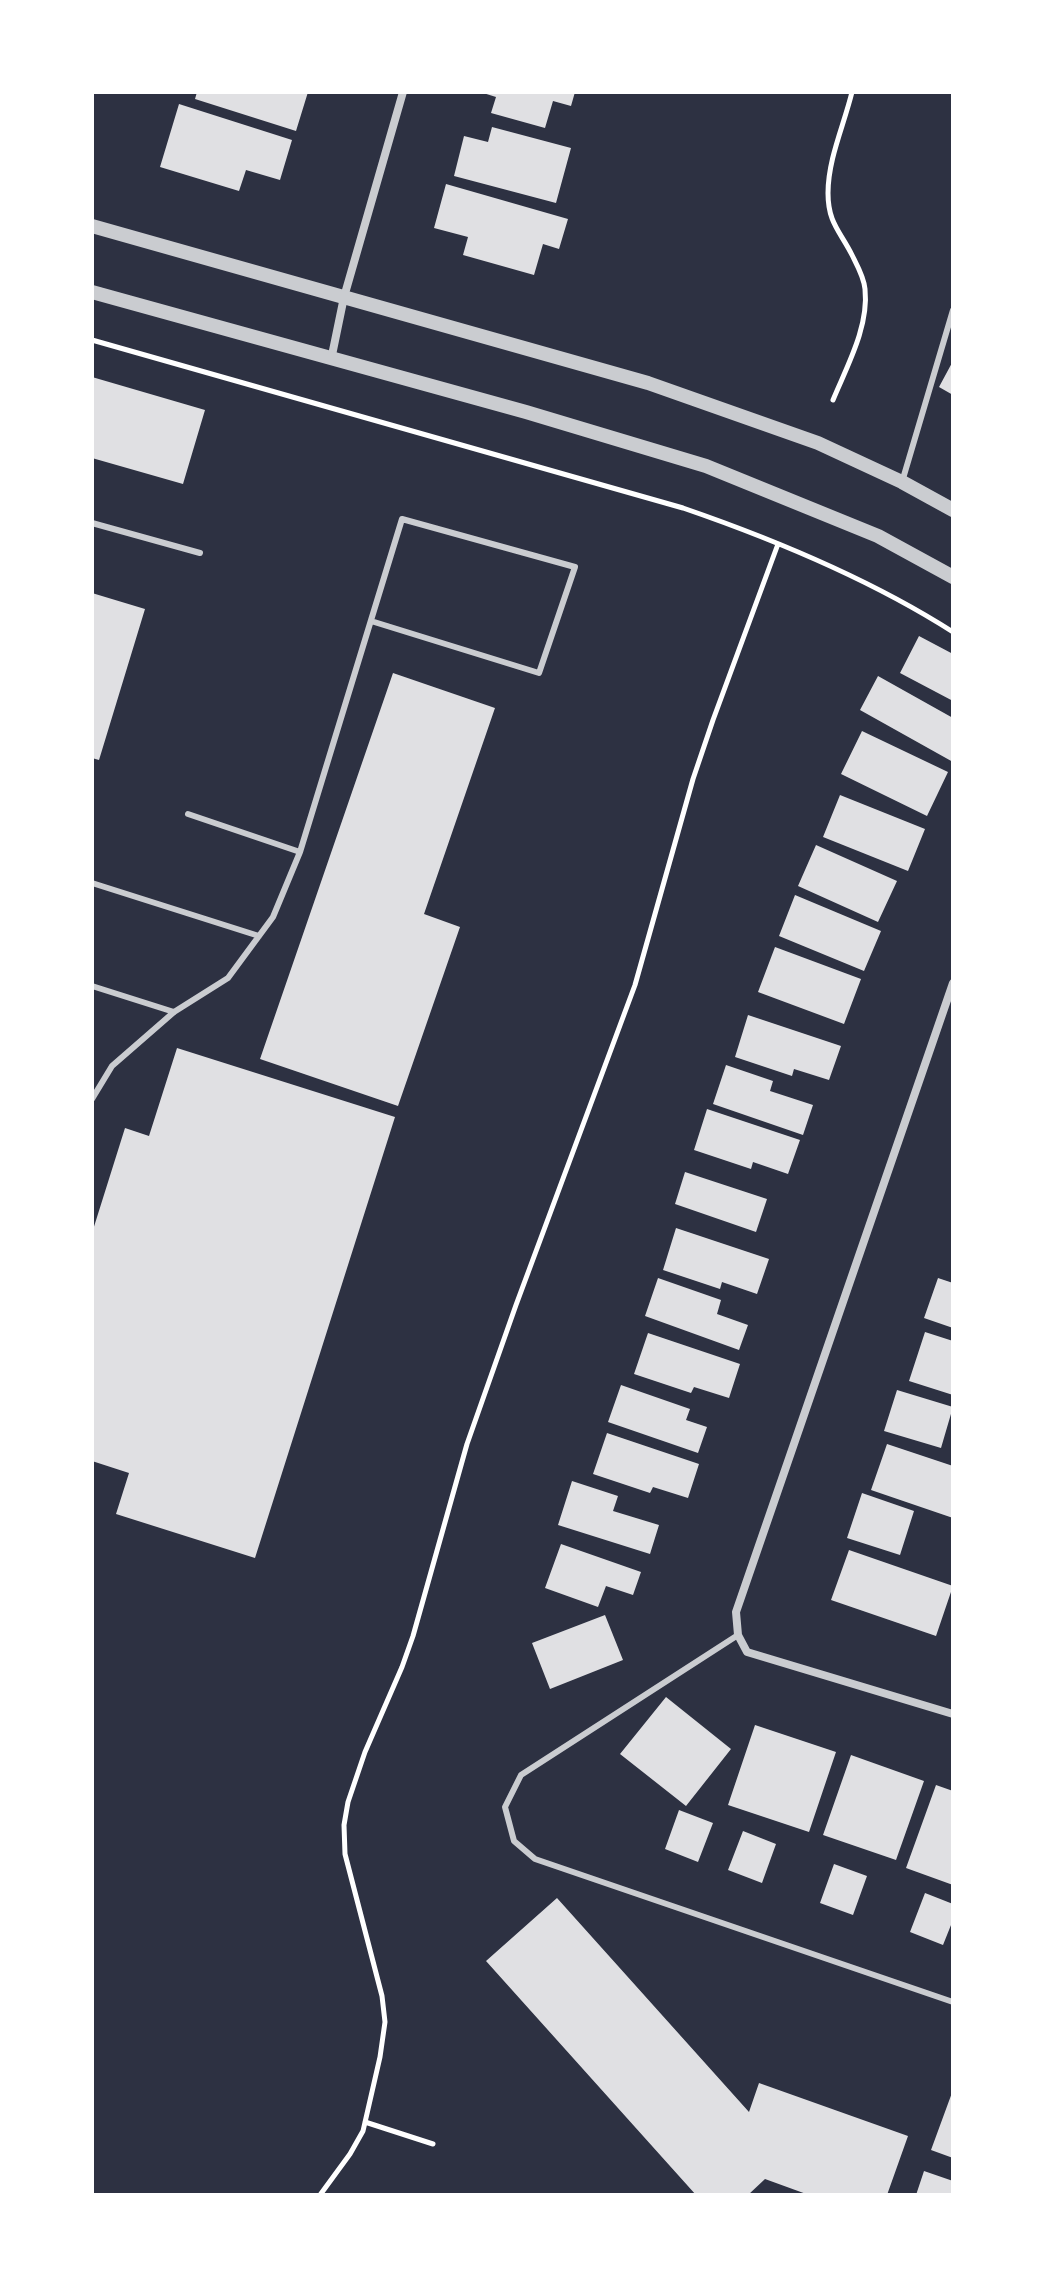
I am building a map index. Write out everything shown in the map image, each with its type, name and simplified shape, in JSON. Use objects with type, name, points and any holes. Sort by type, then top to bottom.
[{"type":"street","points":[[331,360],[344,297],[403,92]]},
{"type":"street","points":[[92,226],[648,383],[818,443],[902,482],[953,510]]},
{"type":"street","points":[[92,292],[526,412],[706,466],[878,536],[953,577]]},
{"type":"street","points":[[953,983],[736,1612],[738,1635],[747,1652],[953,1714]]},
{"type":"lane","points":[[902,482],[953,310]]},
{"type":"lane","points":[[92,1099],[112,1066],[174,1012],[228,978],[273,917],[300,852],[402,519],[575,567],[539,673],[371,621]]},
{"type":"lane","points":[[92,523],[200,553]]},
{"type":"lane","points":[[188,814],[300,852]]},
{"type":"lane","points":[[92,883],[259,936]]},
{"type":"lane","points":[[92,986],[174,1012]]},
{"type":"lane","points":[[738,1635],[521,1775],[505,1807],[514,1841],[535,1859],[953,2002]]},
{"type":"path","points":[[833,400],[862,327],[865,311],[865,287],[860,270],[833,225],[828,192],[831,165],[852,92]]},
{"type":"path","points":[[92,340],[683,508],[778,544],[893,597],[953,632]]},
{"type":"path","points":[[320,2195],[350,2154],[365,2122],[385,2022],[382,1996],[345,1854],[344,1825],[348,1802],[365,1752],[413,1636],[467,1444],[635,985],[693,779],[778,544]]},
{"type":"path","points":[[365,2122],[433,2144]]},
{"type":"building","points":[[197,92],[308,92],[296,131],[195,99]]},
{"type":"building","points":[[480,92],[575,92],[571,106],[553,101],[545,128],[491,113],[496,97]]},
{"type":"building","points":[[179,104],[292,140],[280,180],[246,170],[239,191],[160,167]]},
{"type":"building","points":[[492,127],[571,148],[556,203],[454,176],[464,136],[488,142]]},
{"type":"building","points":[[446,184],[568,219],[559,249],[543,244],[534,275],[463,255],[468,237],[434,228]]},
{"type":"building","points":[[953,361],[953,395],[939,387]]},
{"type":"building","points":[[92,377],[205,410],[183,484],[92,458]]},
{"type":"building","points":[[92,593],[145,609],[99,760],[92,758]]},
{"type":"building","points":[[919,636],[953,654],[953,701],[900,673]]},
{"type":"building","points":[[393,673],[495,708],[424,914],[460,927],[398,1106],[260,1059]]},
{"type":"building","points":[[878,676],[953,718],[953,762],[860,710]]},
{"type":"building","points":[[862,731],[948,772],[927,816],[841,774]]},
{"type":"building","points":[[840,795],[925,829],[908,871],[823,837]]},
{"type":"building","points":[[816,845],[897,881],[878,922],[798,886]]},
{"type":"building","points":[[795,895],[881,931],[864,971],[779,936]]},
{"type":"building","points":[[775,947],[861,979],[844,1024],[758,992]]},
{"type":"building","points":[[748,1015],[841,1046],[829,1080],[794,1069],[792,1076],[735,1057]]},
{"type":"building","points":[[177,1048],[395,1117],[255,1558],[116,1514],[129,1473],[92,1461],[92,1233],[125,1128],[149,1136]]},
{"type":"building","points":[[726,1065],[773,1081],[770,1091],[813,1105],[803,1135],[713,1104]]},
{"type":"building","points":[[707,1109],[800,1140],[788,1174],[753,1162],[751,1169],[694,1150]]},
{"type":"building","points":[[685,1172],[767,1199],[756,1232],[675,1204]]},
{"type":"building","points":[[676,1228],[769,1259],[757,1294],[722,1282],[720,1289],[663,1270]]},
{"type":"building","points":[[658,1278],[721,1300],[717,1314],[748,1325],[739,1350],[645,1316]]},
{"type":"building","points":[[938,1278],[953,1283],[953,1328],[924,1318]]},
{"type":"building","points":[[925,1332],[953,1341],[953,1395],[909,1381]]},
{"type":"building","points":[[648,1333],[740,1364],[729,1398],[694,1387],[691,1393],[634,1374]]},
{"type":"building","points":[[621,1385],[690,1409],[686,1420],[707,1427],[698,1453],[608,1422]]},
{"type":"building","points":[[897,1390],[953,1407],[941,1448],[884,1431]]},
{"type":"building","points":[[607,1433],[699,1464],[688,1498],[653,1487],[650,1493],[593,1474]]},
{"type":"building","points":[[887,1444],[953,1466],[953,1518],[871,1490]]},
{"type":"building","points":[[572,1481],[618,1496],[613,1511],[659,1525],[650,1554],[558,1525]]},
{"type":"building","points":[[862,1493],[914,1511],[900,1555],[847,1538]]},
{"type":"building","points":[[561,1544],[641,1572],[633,1595],[606,1586],[598,1607],[545,1588]]},
{"type":"building","points":[[849,1550],[953,1586],[936,1636],[831,1600]]},
{"type":"building","points":[[605,1615],[623,1660],[550,1689],[532,1643]]},
{"type":"building","points":[[666,1697],[731,1749],[686,1806],[620,1754]]},
{"type":"building","points":[[755,1725],[836,1752],[809,1832],[728,1805]]},
{"type":"building","points":[[851,1755],[924,1781],[896,1860],[823,1835]]},
{"type":"building","points":[[936,1785],[953,1791],[953,1885],[906,1868]]},
{"type":"building","points":[[679,1810],[713,1823],[698,1862],[665,1849]]},
{"type":"building","points":[[743,1831],[776,1844],[762,1883],[728,1870]]},
{"type":"building","points":[[834,1864],[867,1876],[853,1915],[820,1903]]},
{"type":"building","points":[[925,1893],[953,1904],[953,1920],[943,1945],[910,1932]]},
{"type":"building","points":[[557,1898],[749,2112],[759,2083],[908,2136],[887,2195],[809,2195],[765,2179],[748,2195],[696,2195],[486,1961]]},
{"type":"building","points":[[953,2090],[953,2158],[931,2150]]},
{"type":"building","points":[[924,2171],[953,2181],[953,2195],[916,2195]]}]
